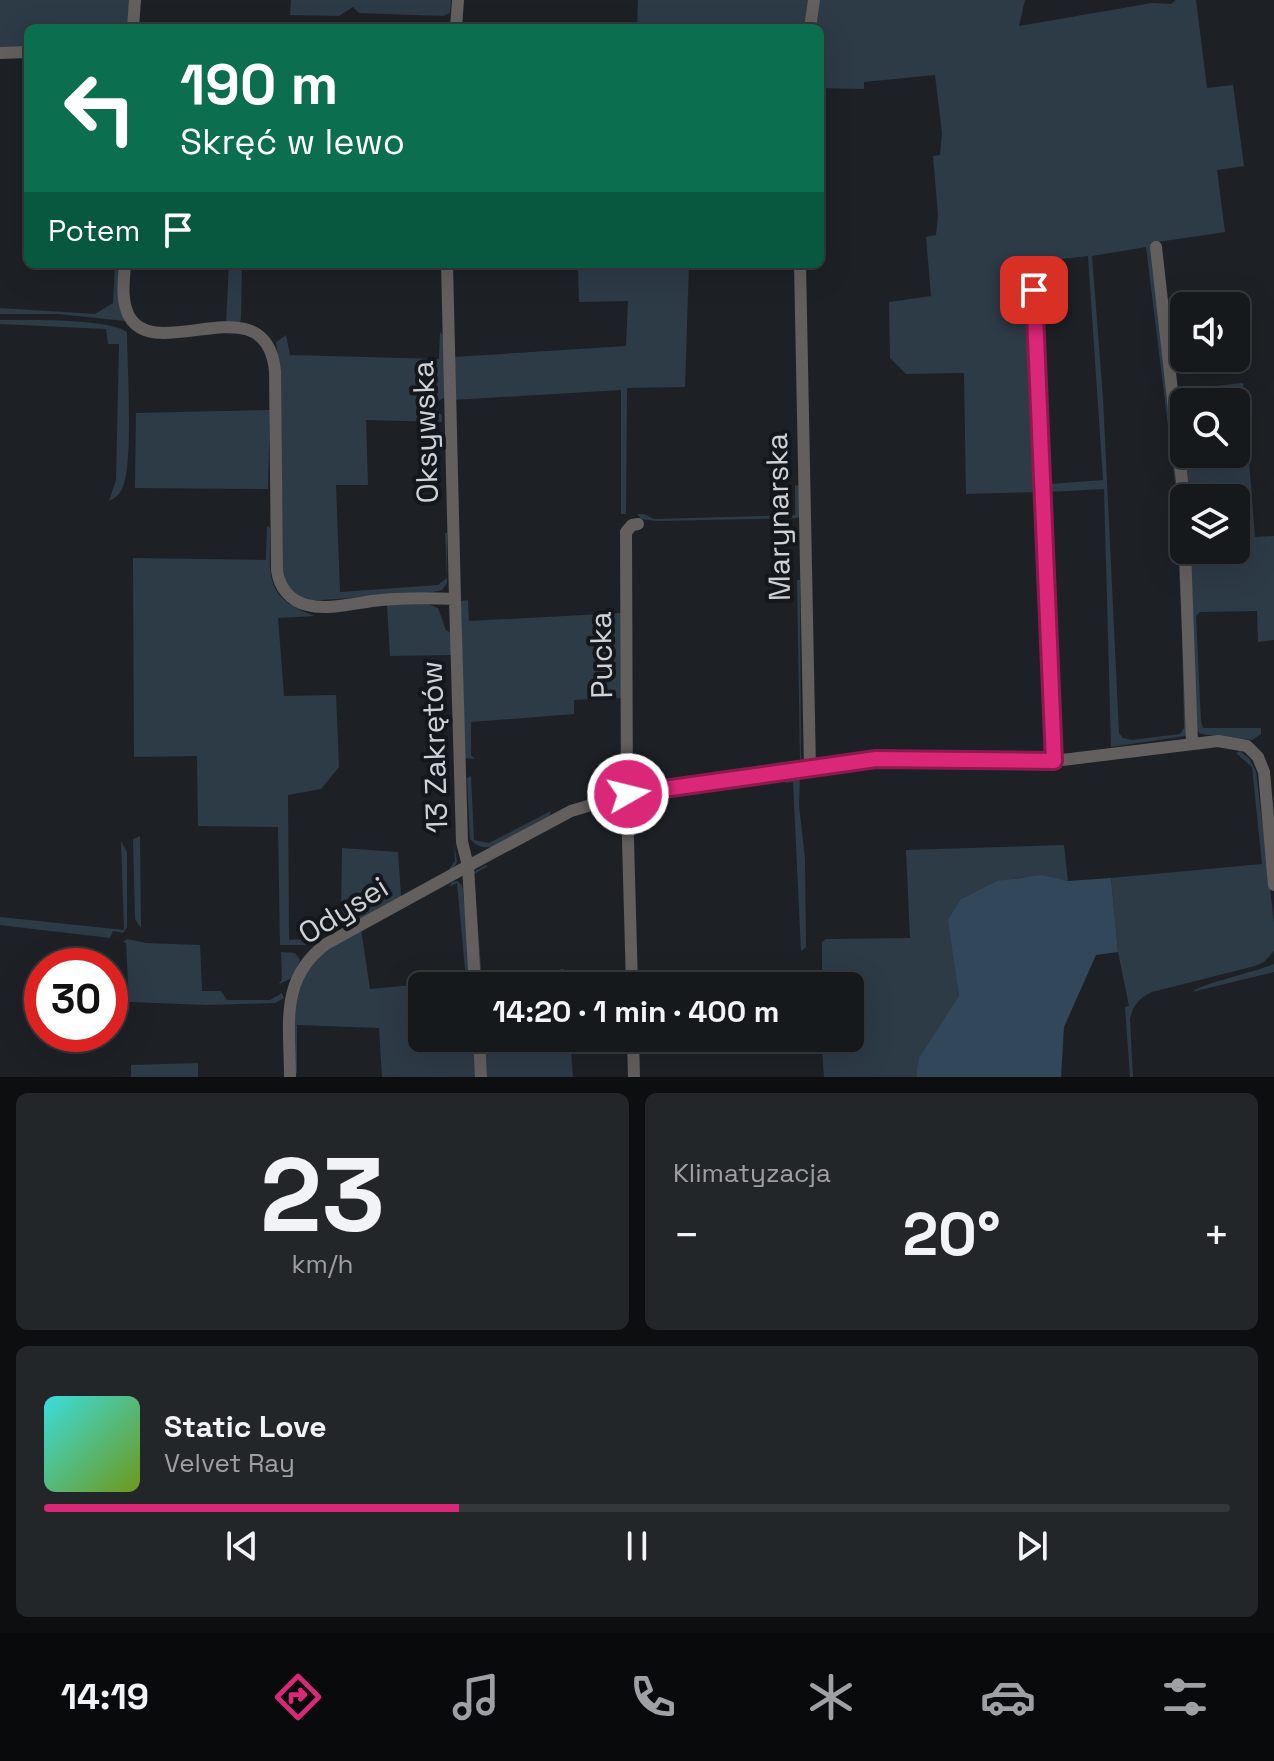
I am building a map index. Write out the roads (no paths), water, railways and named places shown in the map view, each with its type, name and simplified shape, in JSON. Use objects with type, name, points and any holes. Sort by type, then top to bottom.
[{"type":"street","points":[[133,24],[135,0]]},
{"type":"street","points":[[456,24],[458,0]]},
{"type":"street","points":[[811,24],[814,0]]},
{"type":"street","points":[[0,53],[24,52]]},
{"type":"street","points":[[1156,247],[1182,484]]},
{"type":"street","points":[[125,268],[126,307],[129,316],[142,330],[245,328],[261,335],[271,348],[275,371],[277,570],[285,591],[303,604],[317,607],[401,598],[455,599]]},
{"type":"street","name":"Oksywska","points":[[447,268],[455,599]]},
{"type":"street","name":"Marynarska","points":[[800,268],[810,769]]},
{"type":"street","points":[[1034,290],[1054,761]]},
{"type":"street","name":"Pucka","points":[[628,794],[626,532],[632,525],[638,524]]},
{"type":"street","points":[[1186,564],[1192,744]]},
{"type":"street","name":"13 Zakrętów","points":[[455,599],[462,842],[468,866],[563,815],[601,800],[628,794],[876,759],[1054,761],[1218,741],[1247,746],[1258,757],[1264,772],[1274,885]]},
{"type":"street","points":[[628,794],[632,972]]},
{"type":"street","points":[[468,866],[474,972]]},
{"type":"street","name":"Odysei","points":[[290,1077],[290,1006],[295,981],[306,961],[326,944],[468,866]]},
{"type":"street","points":[[480,1052],[481,1077]]},
{"type":"street","points":[[633,1052],[634,1077]]}]
